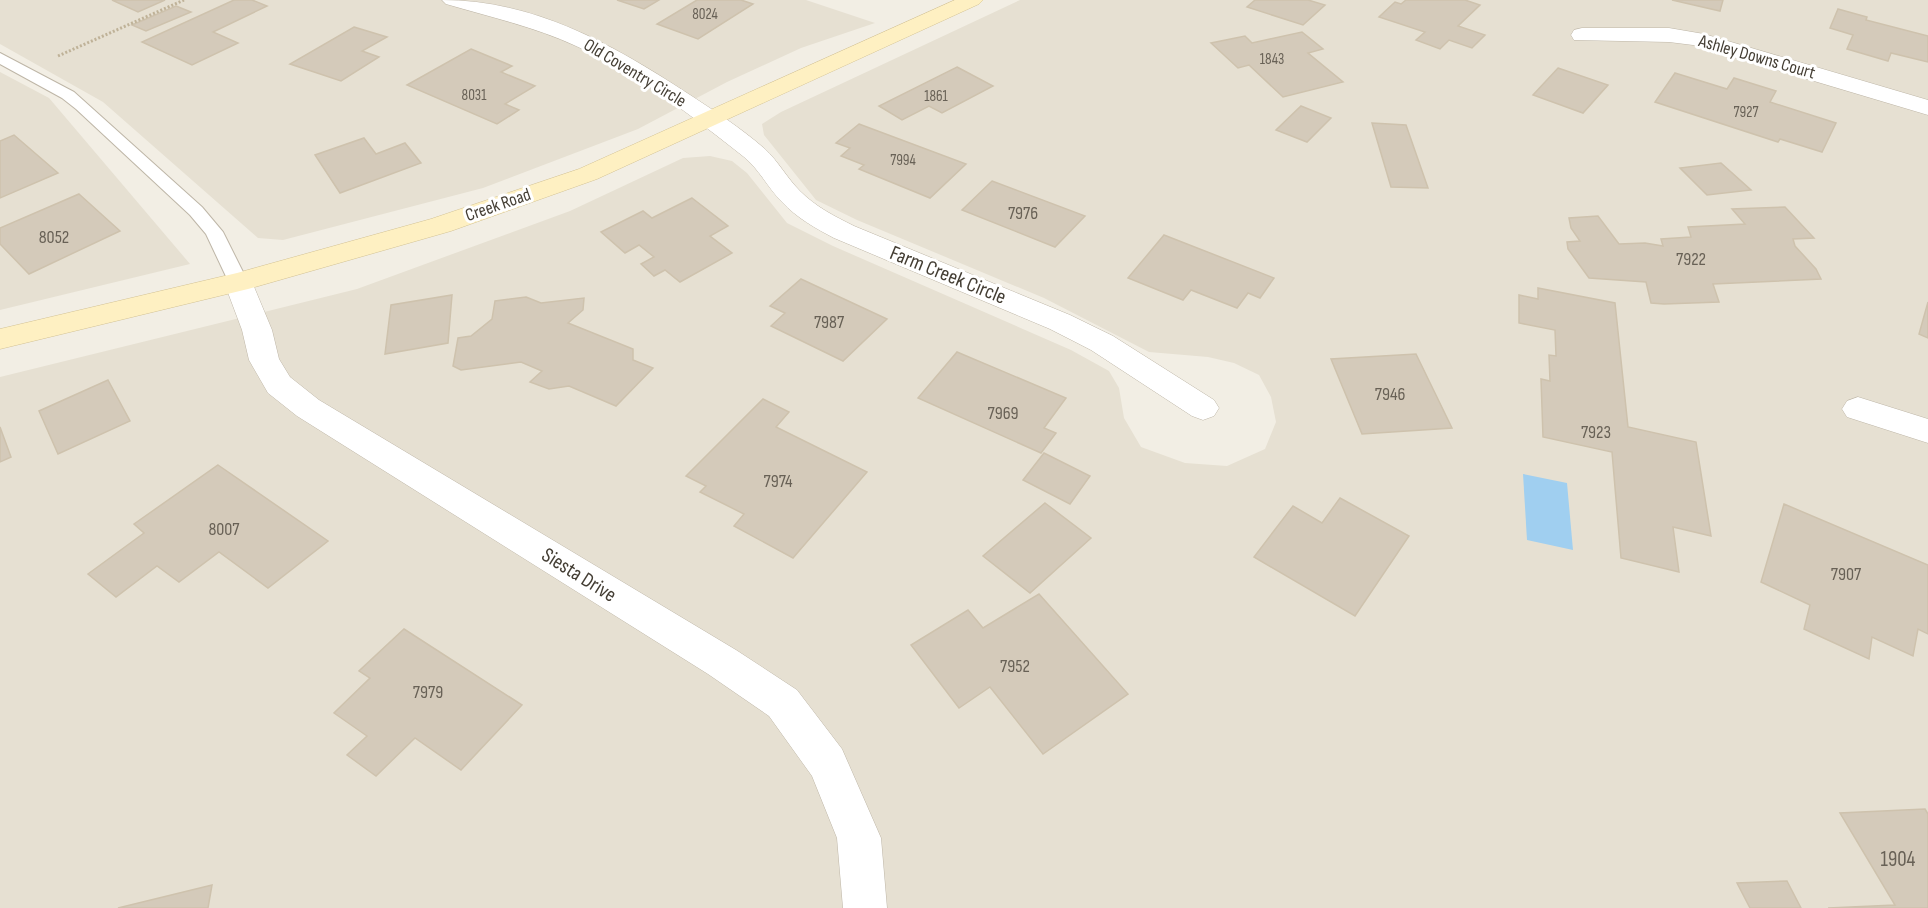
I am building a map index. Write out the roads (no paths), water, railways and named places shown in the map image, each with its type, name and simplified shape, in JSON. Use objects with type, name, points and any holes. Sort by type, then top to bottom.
[{"type":"street","name":"Old Coventry Circle","points":[[453,0],[531,21],[584,41],[623,61],[712,120]]},
{"type":"street","name":"Creek Road","points":[[0,339],[238,282],[441,225],[588,174],[712,120],[972,0]]},
{"type":"street","name":"Ashley Downs Court","points":[[1582,35],[1668,35],[1696,39],[1928,108]]},
{"type":"street","name":"Farm Creek Circle","points":[[712,120],[757,155],[791,197],[815,217],[844,232],[1060,322],[1102,343],[1203,408]]},
{"type":"street","name":"Siesta Drive","points":[[238,282],[257,330],[264,360],[279,385],[308,408],[722,662],[783,703],[827,763],[859,838],[865,908]]},
{"type":"street","points":[[1858,409],[1928,430]]},
{"type":"lane","points":[[0,57],[68,94],[196,211],[214,232],[238,282]]},
{"type":"water","points":[[1523,474],[1567,483],[1573,550],[1527,540]]}]
